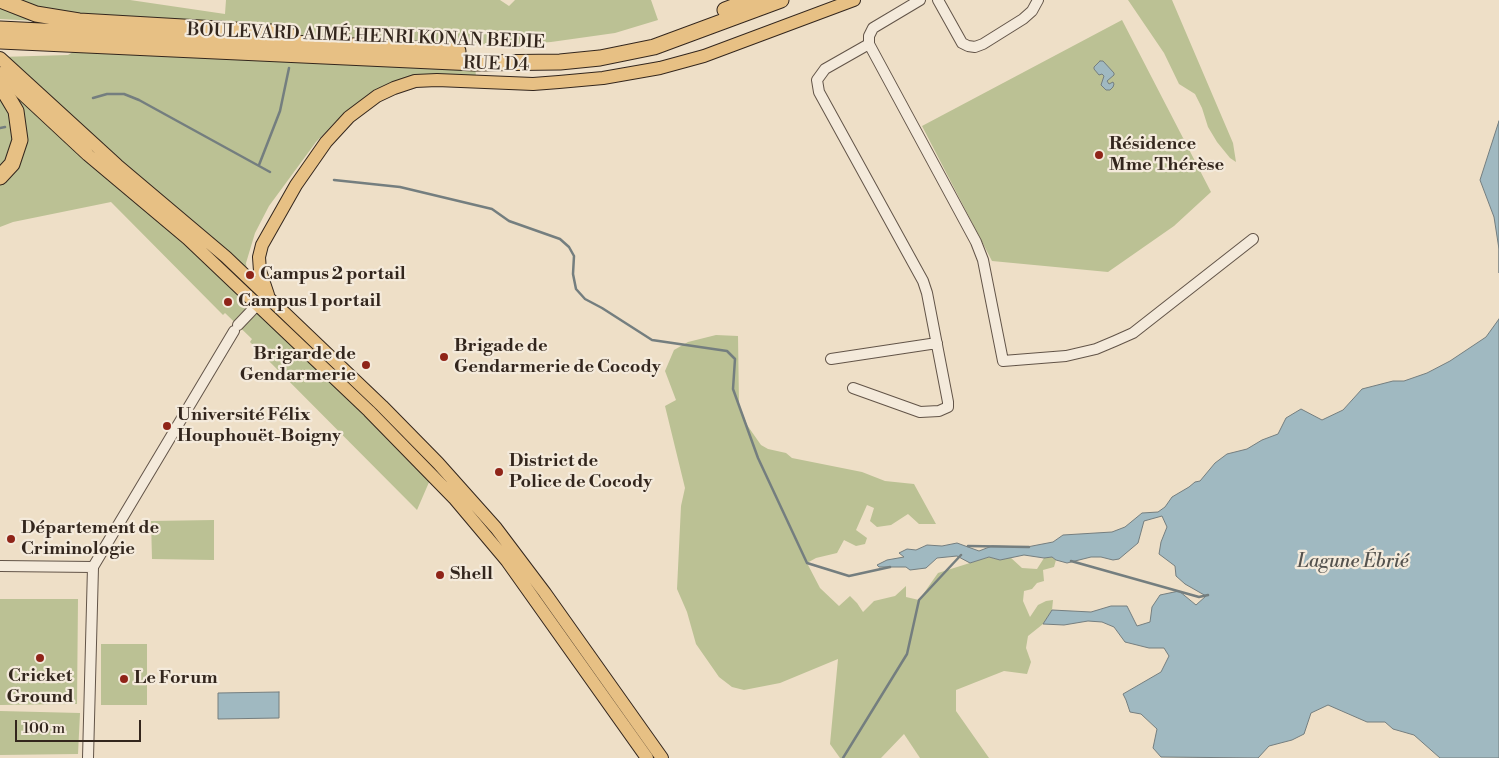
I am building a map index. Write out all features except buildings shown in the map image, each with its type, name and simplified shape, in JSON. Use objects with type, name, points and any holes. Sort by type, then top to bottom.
[{"type":"highway","points":[[0,0],[36,14],[65,19],[290,33],[400,47]]},
{"type":"highway","name":"BOULEVARD AIMÉ HENRI KONAN BEDIE","points":[[0,29],[400,47],[509,54],[599,48],[651,37],[751,0]]},
{"type":"highway","name":"BOULEVARD AIMÉ HENRI KONAN BEDIE","points":[[0,41],[475,63],[560,62],[600,58],[654,47],[781,0]]},
{"type":"highway","points":[[0,49],[64,50],[80,46]]},
{"type":"highway","points":[[0,84],[16,112],[20,140],[12,164],[0,177]]},
{"type":"main road","name":"RUE D4","points":[[271,301],[260,271],[259,257],[262,245],[296,185],[326,142],[349,117],[377,96],[394,88],[415,82],[437,80],[550,83],[603,78],[660,68],[704,56],[854,0]]},
{"type":"main road","points":[[0,58],[117,165],[226,257],[375,400],[463,490],[496,528],[545,593],[662,758]]},
{"type":"main road","points":[[0,73],[88,155],[188,239],[381,423],[476,522],[512,569],[647,758]]},
{"type":"street","points":[[920,0],[873,28],[869,36],[869,44],[976,242],[983,260],[1003,362],[1066,356],[1096,349],[1133,333],[1253,239]]},
{"type":"street","points":[[938,0],[962,43],[975,47],[1023,19],[1032,11],[1038,0]]},
{"type":"street","points":[[853,388],[920,412],[944,410],[948,407],[927,293],[918,272],[819,92],[817,80],[825,69],[869,44]]},
{"type":"street","points":[[88,758],[93,567],[236,328],[257,305]]},
{"type":"street","points":[[831,359],[937,342]]},
{"type":"street","points":[[0,566],[93,567]]},
{"type":"green space","points":[[0,0],[130,0],[225,14],[226,0],[500,0],[509,6],[515,0],[651,0],[658,20],[615,33],[551,42],[512,45],[473,44],[0,19]]},
{"type":"green space","points":[[1128,0],[1172,0],[1233,143],[1236,162],[1230,158],[1217,142],[1208,127],[1195,94],[1179,84],[1164,53]]},
{"type":"green space","points":[[1122,20],[1211,192],[1174,226],[1108,272],[992,261],[922,126]]},
{"type":"green space","points":[[76,50],[475,66],[476,76],[443,75],[358,104],[338,119],[316,142],[269,206],[255,233],[246,263],[248,279],[258,299],[330,362],[433,473],[417,510],[250,342],[252,339],[225,313],[223,315],[111,202],[13,222],[0,227],[0,57],[68,55]]},
{"type":"green space","points":[[716,335],[738,336],[739,404],[747,425],[761,445],[768,449],[786,453],[792,458],[862,472],[885,481],[914,484],[936,524],[919,524],[908,514],[891,525],[877,527],[870,521],[874,508],[867,505],[856,530],[867,538],[865,544],[856,546],[844,540],[837,553],[816,558],[807,563],[820,588],[839,606],[850,596],[863,612],[874,601],[895,596],[906,586],[906,597],[919,600],[938,573],[989,557],[1000,560],[1010,557],[1022,568],[1037,569],[1044,558],[1052,557],[1056,560],[1054,567],[1043,570],[1044,581],[1037,583],[1032,589],[1024,591],[1023,601],[1030,617],[1038,605],[1053,600],[1052,610],[1043,624],[1028,636],[1026,648],[1031,662],[1027,674],[1004,671],[956,690],[956,711],[989,758],[920,758],[904,734],[881,758],[840,758],[830,744],[838,659],[780,683],[744,690],[732,687],[719,677],[696,644],[687,612],[677,589],[681,506],[685,488],[665,406],[676,400],[665,371],[674,350],[688,342]]},
{"type":"green space","points":[[214,520],[214,560],[152,559],[151,521]]},
{"type":"green space","points":[[0,599],[78,599],[77,704],[0,705]]},
{"type":"green space","name":"Le Forum","points":[[101,644],[147,644],[147,705],[101,705]]},
{"type":"green space","points":[[0,711],[80,713],[78,754],[0,755]]},
{"type":"water","points":[[1100,61],[1103,61],[1114,73],[1107,81],[1109,84],[1113,82],[1114,84],[1110,90],[1106,90],[1101,85],[1104,76],[1102,74],[1099,75],[1094,69]]},
{"type":"water","points":[[1499,121],[1499,249],[1494,217],[1480,180]]},
{"type":"water","name":"Lagune Ébrié","points":[[1499,319],[1499,758],[1440,758],[1414,735],[1393,729],[1385,722],[1367,722],[1328,705],[1311,713],[1304,734],[1292,740],[1269,746],[1258,758],[1161,757],[1153,748],[1157,729],[1141,714],[1130,712],[1123,694],[1161,672],[1169,656],[1164,648],[1149,648],[1125,642],[1114,627],[1102,622],[1088,621],[1064,625],[1043,624],[1052,610],[1091,612],[1111,606],[1127,606],[1137,626],[1150,622],[1152,607],[1160,595],[1179,591],[1196,605],[1206,596],[1185,584],[1176,576],[1175,566],[1159,554],[1167,527],[1162,516],[1144,521],[1138,543],[1119,559],[1091,557],[1067,563],[1052,557],[1044,558],[1024,555],[1000,560],[989,557],[970,563],[957,556],[937,558],[926,568],[910,570],[906,567],[879,567],[877,565],[887,560],[904,557],[899,553],[907,549],[916,550],[927,545],[942,546],[957,543],[979,551],[992,546],[1027,547],[1053,542],[1063,535],[1112,532],[1125,527],[1142,513],[1158,512],[1165,507],[1172,497],[1195,482],[1200,481],[1215,463],[1227,454],[1247,449],[1262,440],[1278,434],[1286,418],[1301,409],[1322,420],[1343,410],[1362,389],[1393,381],[1404,381],[1427,373],[1450,361],[1486,337]]},
{"type":"water","points":[[279,692],[279,718],[218,719],[218,693]]},
{"type":"waterway","points":[[259,165],[280,111],[289,68]]},
{"type":"waterway","points":[[93,98],[107,94],[124,94],[139,100],[270,172]]},
{"type":"waterway","points":[[0,128],[5,127]]},
{"type":"waterway","points":[[334,180],[400,187],[492,209],[509,221],[560,239],[569,247],[574,256],[573,274],[576,289],[585,299],[652,340],[727,351],[735,359],[733,389],[758,458],[807,563],[849,576],[890,567]]},
{"type":"waterway","points":[[968,546],[1029,547]]},
{"type":"waterway","points":[[843,758],[907,654],[919,600],[961,555]]},
{"type":"waterway","points":[[1071,561],[1199,597],[1208,595]]},
{"type":"place","name":"Résidence Mme Thérèse","points":[[1099,155]]},
{"type":"place","name":"Campus 2 portail","points":[[250,275]]},
{"type":"place","name":"Campus 1 portail","points":[[228,302]]},
{"type":"place","name":"Brigade de Gendarmerie de Cocody","points":[[444,357]]},
{"type":"place","name":"Brigarde de Gendarmerie","points":[[366,365]]},
{"type":"place","name":"Université Félix Houphouët-Boigny","points":[[167,426]]},
{"type":"place","name":"District de Police de Cocody","points":[[499,472]]},
{"type":"place","name":"Département de Criminologie","points":[[11,539]]},
{"type":"place","name":"Shell","points":[[440,575]]},
{"type":"place","name":"Cricket Ground","points":[[40,658]]},
{"type":"place","name":"Le Forum","points":[[124,679]]}]
